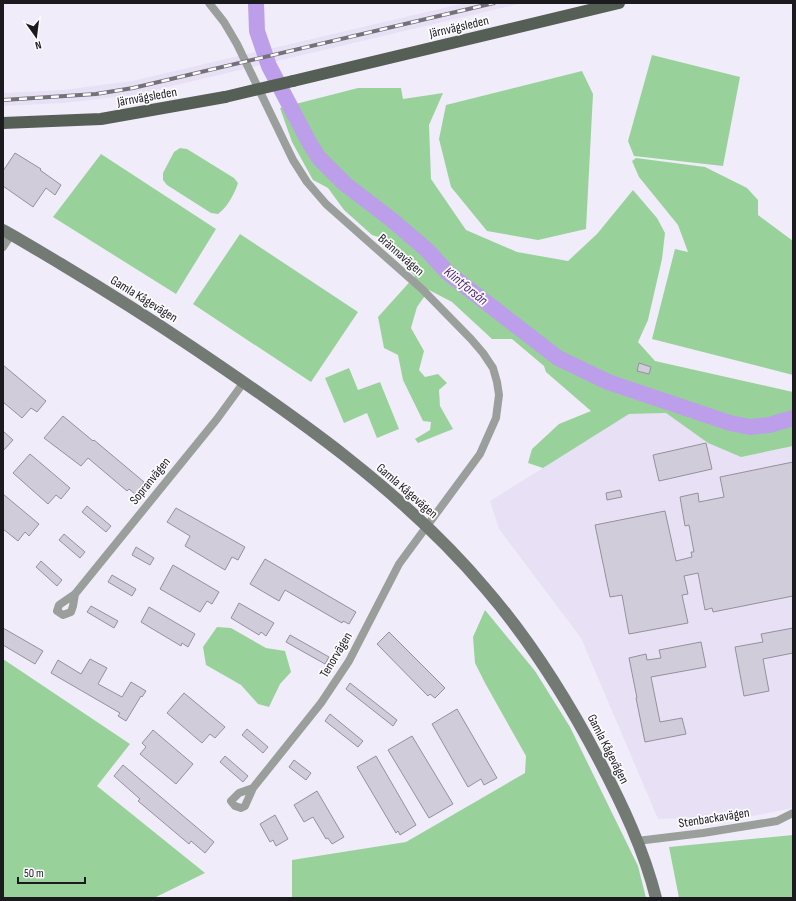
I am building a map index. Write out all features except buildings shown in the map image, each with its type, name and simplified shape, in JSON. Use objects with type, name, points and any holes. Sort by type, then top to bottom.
[{"type":"main road","name":"Järnvägsleden","points":[[3,123],[101,119],[225,97],[619,3]]},
{"type":"street","name":"Brännavägen","points":[[209,3],[224,22],[237,44],[293,160],[307,182],[332,209],[422,290],[471,339],[493,368],[499,395],[496,418],[480,454],[426,526]]},
{"type":"street","name":"Gamla Kågevägen","points":[[7,233],[137,310],[244,382],[328,443],[376,482],[426,526],[485,588],[529,645],[557,686],[579,722],[606,774],[637,841],[652,881],[656,898]]},
{"type":"street","points":[[3,246],[7,233]]},
{"type":"street","name":"Sopranvägen","points":[[75,594],[217,419],[244,382]]},
{"type":"street","name":"Tenorvägen","points":[[253,788],[321,703],[344,669],[365,632],[384,591],[399,564],[426,526]]},
{"type":"street","name":"Stenbackavägen","points":[[637,841],[703,833],[776,821],[793,813]]},
{"type":"shaded area","points":[[465,3],[523,3],[134,95],[64,103],[3,106],[3,93],[63,90],[132,81]]},
{"type":"shaded area","points":[[666,413],[708,443],[741,457],[793,446],[793,808],[748,817],[658,819],[581,638],[499,529],[490,501],[629,414]]},
{"type":"green space","points":[[652,55],[740,77],[723,166],[634,156],[628,141]]},
{"type":"green space","points":[[582,71],[593,94],[586,229],[538,240],[487,231],[451,187],[439,139],[446,105]]},
{"type":"green space","points":[[358,88],[401,88],[403,99],[443,93],[429,125],[431,179],[466,230],[517,252],[568,261],[597,234],[633,190],[657,218],[665,233],[662,259],[648,320],[638,342],[655,361],[793,392],[793,446],[741,457],[708,443],[666,413],[629,414],[543,468],[528,463],[532,449],[559,424],[591,411],[546,372],[544,366],[512,339],[492,339],[452,302],[429,290],[417,307],[411,328],[424,351],[419,370],[425,377],[438,374],[447,383],[439,390],[440,406],[453,429],[418,443],[415,439],[430,430],[431,422],[423,421],[403,380],[398,355],[384,348],[378,317],[415,276],[401,262],[388,240],[372,235],[344,210],[328,188],[313,180],[292,142],[280,108]]},
{"type":"green space","points":[[180,148],[187,149],[234,178],[238,183],[230,200],[218,214],[211,213],[167,185],[163,180],[163,173],[174,152]]},
{"type":"green space","points":[[101,154],[216,229],[176,294],[53,217]]},
{"type":"green space","points":[[636,158],[705,167],[747,188],[758,200],[758,215],[793,241],[793,375],[652,339],[675,249],[688,252],[678,225],[639,177],[632,161]]},
{"type":"green space","points":[[240,234],[358,312],[311,382],[193,304]]},
{"type":"green space","points":[[349,368],[358,390],[380,382],[399,429],[377,438],[367,413],[344,423],[325,378]]},
{"type":"green space","points":[[485,610],[535,671],[570,727],[638,866],[646,898],[292,898],[292,860],[406,842],[525,773],[526,756],[475,663],[473,637]]},
{"type":"green space","points":[[217,627],[231,628],[266,648],[285,651],[291,672],[280,684],[269,707],[258,704],[241,685],[206,665],[203,647]]},
{"type":"green space","points":[[3,659],[130,744],[97,786],[205,873],[154,898],[3,898]]},
{"type":"green space","points":[[793,835],[793,898],[679,898],[669,847]]},
{"type":"waterway","name":"Klintforsån","points":[[256,3],[257,31],[269,66],[310,144],[319,158],[345,184],[392,220],[427,250],[448,273],[558,358],[608,382],[730,423],[750,427],[769,425],[793,418]]},
{"type":"railway","points":[[3,100],[96,94],[133,88],[494,3]]}]
